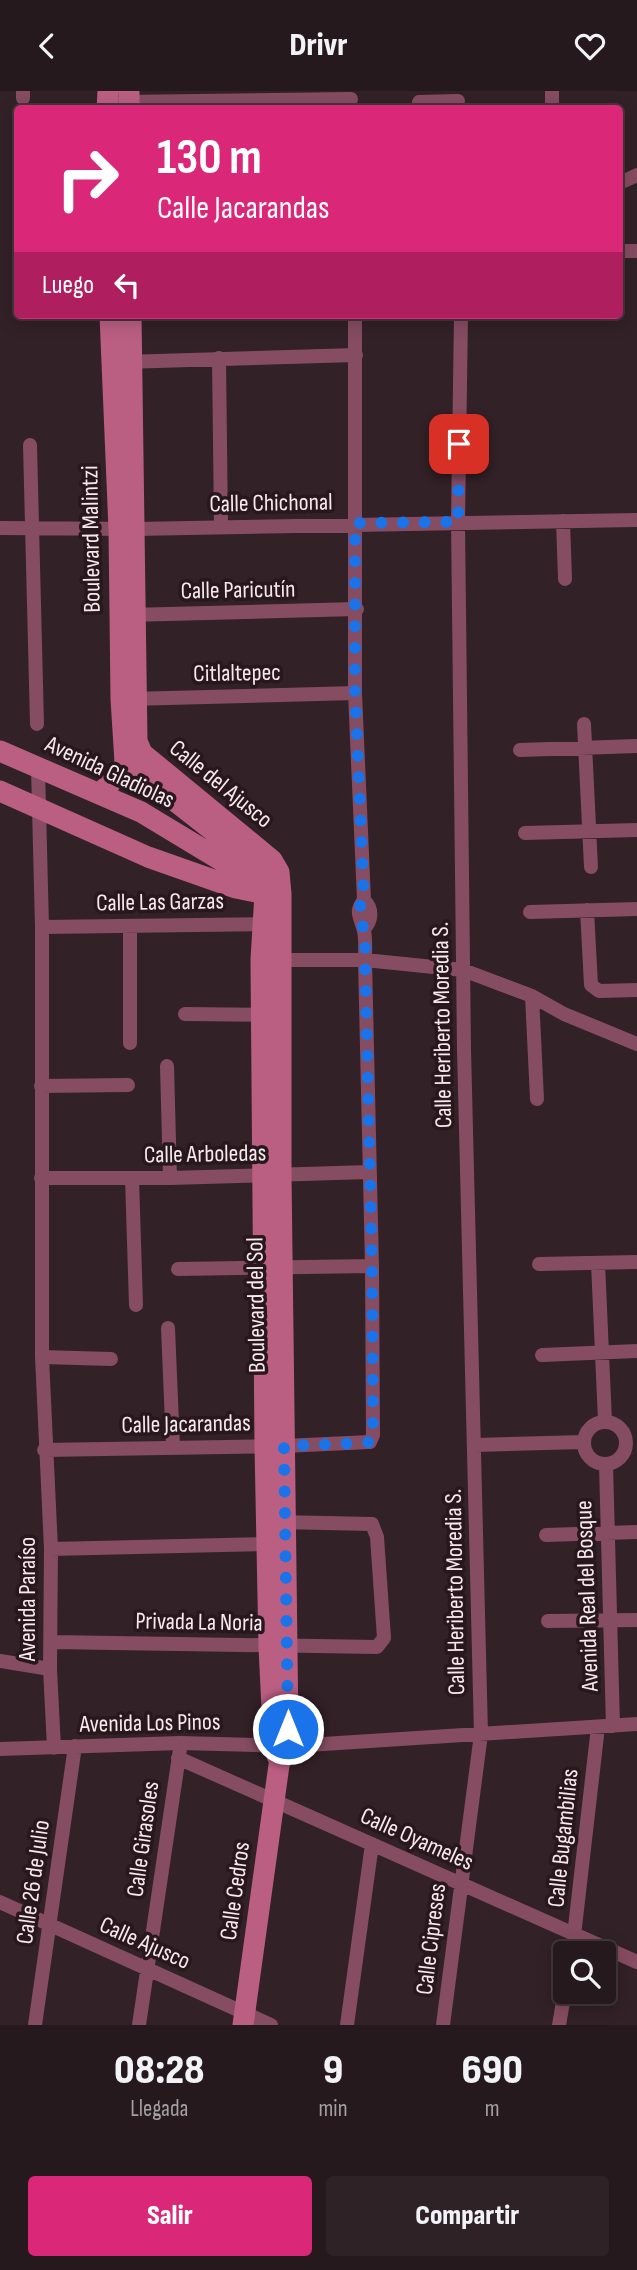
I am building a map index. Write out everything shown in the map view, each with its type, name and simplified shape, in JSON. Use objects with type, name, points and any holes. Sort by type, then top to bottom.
[{"type":"street","points":[[108,101],[264,96],[351,100]]},
{"type":"street","points":[[419,101],[458,100]]},
{"type":"street","name":"Boulevard Malintzi","points":[[111,319],[122,362]]},
{"type":"street","name":"Boulevard Malintzi","points":[[125,762],[129,699],[122,362],[130,319]]},
{"type":"street","points":[[178,1269],[372,1266],[364,929],[358,918],[358,908],[364,900],[355,693],[355,319]]},
{"type":"street","name":"Calle Heriberto Moredia S.","points":[[461,319],[458,522],[463,970],[481,1734]]},
{"type":"street","points":[[122,362],[356,355]]},
{"type":"street","points":[[219,358],[221,527]]},
{"type":"street","points":[[30,445],[37,725]]},
{"type":"street","name":"Calle Chichonal","points":[[0,529],[637,520]]},
{"type":"street","points":[[563,521],[565,579]]},
{"type":"street","name":"Calle Paricutín","points":[[128,615],[357,609]]},
{"type":"street","name":"Citlaltepec","points":[[129,699],[355,693]]},
{"type":"street","name":"Calle del Ajusco","points":[[129,699],[142,753],[275,865]]},
{"type":"street","points":[[584,724],[591,867]]},
{"type":"street","points":[[520,750],[637,746]]},
{"type":"street","name":"Avenida Gladiolas","points":[[0,751],[141,812],[272,894]]},
{"type":"street","points":[[100,793],[120,774],[125,762]]},
{"type":"street","name":"Calle del Ajusco","points":[[125,762],[259,867],[272,894]]},
{"type":"street","name":"Avenida Paraíso","points":[[38,768],[42,1357],[44,1450],[51,1549],[50,1669],[54,1748]]},
{"type":"street","points":[[0,791],[148,857],[236,888],[272,894]]},
{"type":"street","points":[[148,857],[162,824]]},
{"type":"street","points":[[525,833],[637,830]]},
{"type":"street","name":"Boulevard del Sol","points":[[275,865],[279,872],[272,894],[270,960],[271,1175],[280,1752]]},
{"type":"street","points":[[530,912],[637,909]]},
{"type":"street","points":[[587,910],[591,985],[598,991],[637,990]]},
{"type":"street","name":"Calle Las Garzas","points":[[41,927],[271,923]]},
{"type":"street","points":[[130,926],[130,1043]]},
{"type":"street","points":[[270,960],[365,960],[463,970],[532,996],[564,1014],[637,1044]]},
{"type":"street","points":[[532,996],[537,1099]]},
{"type":"street","points":[[185,1014],[271,1015]]},
{"type":"street","points":[[167,1066],[170,1178]]},
{"type":"street","points":[[41,1086],[128,1085]]},
{"type":"street","name":"Calle Arboledas","points":[[41,1178],[170,1178],[369,1172]]},
{"type":"street","points":[[132,1178],[136,1305]]},
{"type":"street","points":[[539,1264],[637,1262]]},
{"type":"street","points":[[598,1263],[605,1421]]},
{"type":"street","name":"Calle Jacarandas","points":[[44,1450],[370,1442],[373,1435],[372,1266]]},
{"type":"street","points":[[168,1328],[173,1447]]},
{"type":"street","points":[[542,1355],[637,1351]]},
{"type":"street","points":[[42,1357],[111,1359]]},
{"type":"street","points":[[605,1421],[617,1425],[632,1445],[620,1458],[606,1464],[594,1461],[587,1453],[584,1442],[587,1431],[595,1424],[605,1421]]},
{"type":"street","points":[[475,1445],[584,1442]]},
{"type":"street","name":"Avenida Real del Bosque","points":[[606,1464],[610,1620],[606,1727]]},
{"type":"street","name":"Boulevard del Sol","points":[[277,1522],[267,1544],[279,1647]]},
{"type":"street","name":"Privada La Noria","points":[[51,1642],[377,1647],[384,1638],[377,1537],[372,1524],[277,1522]]},
{"type":"street","points":[[546,1535],[637,1532]]},
{"type":"street","points":[[51,1549],[267,1544]]},
{"type":"street","points":[[548,1621],[637,1620]]},
{"type":"street","points":[[0,1661],[50,1669]]},
{"type":"street","name":"Avenida Los Pinos","points":[[0,1749],[75,1746],[280,1752],[481,1734],[637,1724]]},
{"type":"street","name":"Calle Bugambilias","points":[[574,1941],[606,1727]]},
{"type":"street","name":"Calle Cipreses","points":[[443,2025],[481,1734]]},
{"type":"street","name":"Calle 26 de Julio","points":[[35,2025],[75,1746]]},
{"type":"street","name":"Calle Oyameles","points":[[179,1750],[275,1800],[637,1962]]},
{"type":"street","name":"Calle Girasoles","points":[[139,2025],[179,1750]]},
{"type":"street","name":"Calle Cedros","points":[[244,2019],[280,1752]]},
{"type":"street","points":[[347,2025],[372,1844]]},
{"type":"street","name":"Calle Ajusco","points":[[0,1902],[147,1968],[244,2019],[271,2025]]},
{"type":"street","points":[[559,2025],[563,2004]]},
{"type":"route","points":[[288,1729],[284,1446],[370,1442],[373,1435],[365,960],[364,929],[358,918],[358,908],[364,900],[355,693],[355,523],[458,522],[459,444]]}]
